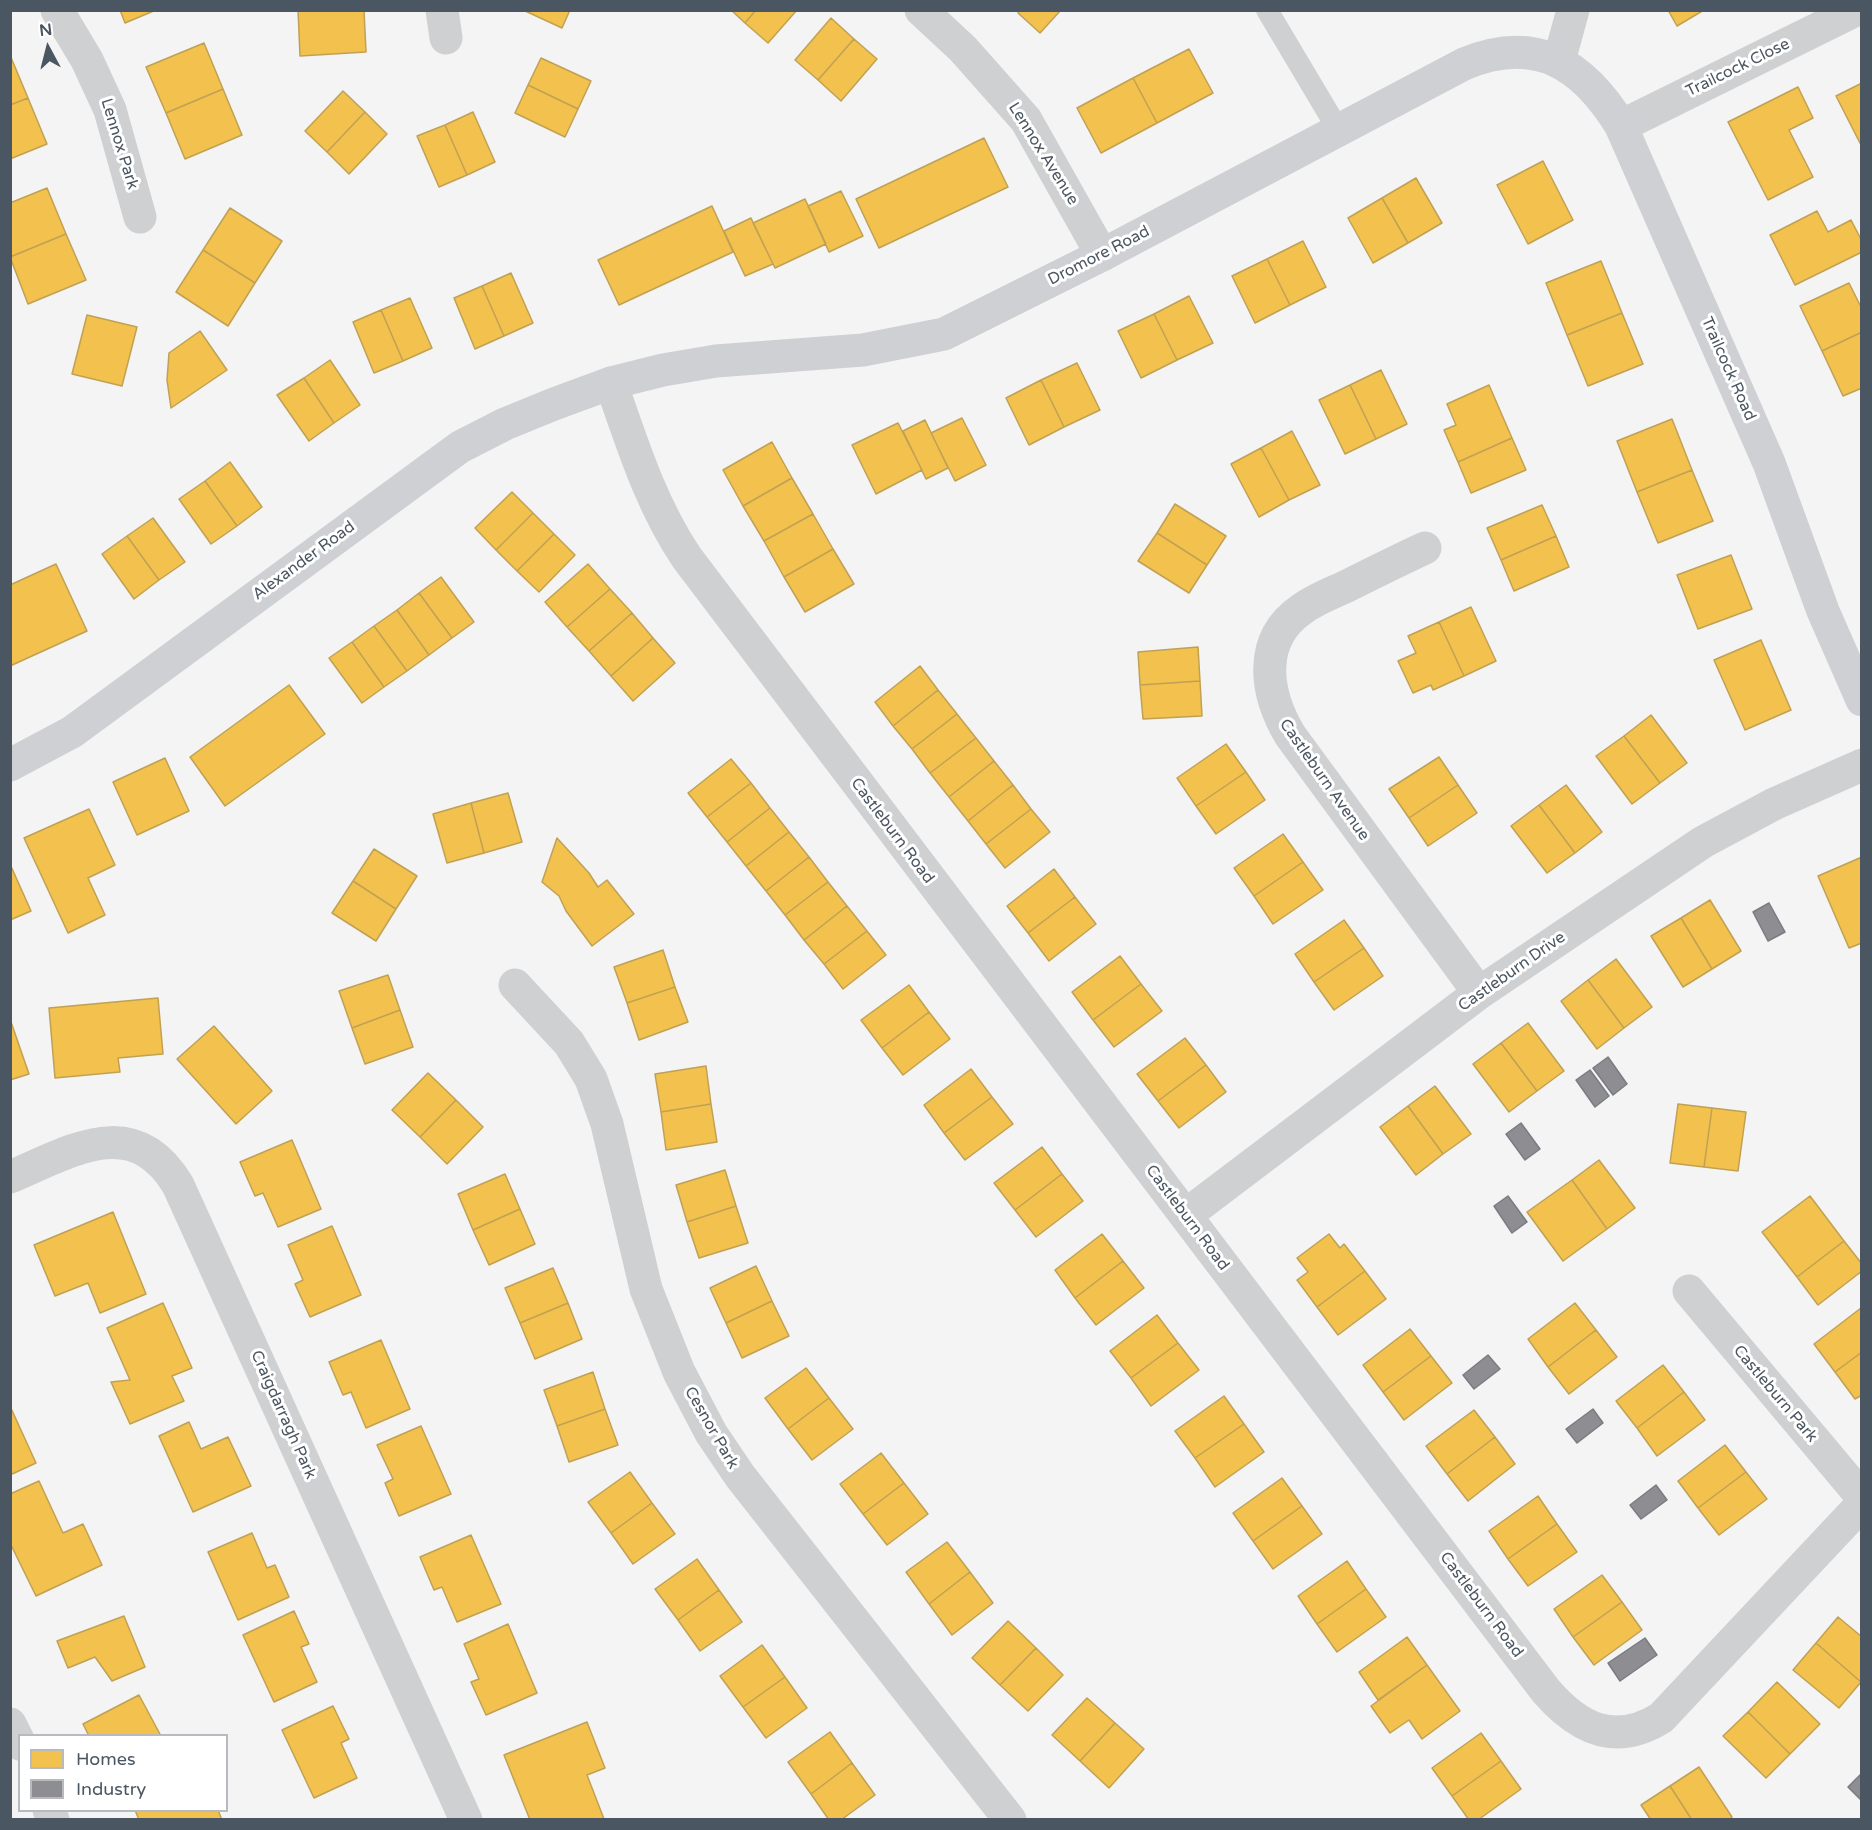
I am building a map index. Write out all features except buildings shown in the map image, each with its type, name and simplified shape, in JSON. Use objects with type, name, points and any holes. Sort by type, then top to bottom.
[{"type":"street","name":"Lennox Park","points":[[57,10],[87,60],[111,110],[140,217]]},
{"type":"street","name":"Lennox Avenue","points":[[921,10],[963,49],[1026,120],[1102,255]]},
{"type":"street","points":[[1559,60],[1573,10]]},
{"type":"street","name":"Trailcock Close","points":[[1621,126],[1856,10]]},
{"type":"street","name":"Dromore Road","points":[[611,383],[716,361],[863,350],[944,334],[1102,255],[1464,64],[1488,55],[1528,52],[1559,60]]},
{"type":"street","name":"Trailcock Road","points":[[1559,60],[1593,86],[1621,126],[1769,463],[1823,611],[1862,700]]},
{"type":"street","name":"Alexander Road","points":[[10,765],[72,732],[460,447],[505,424],[611,383]]},
{"type":"street","name":"Castleburn Road","points":[[611,383],[653,497],[667,526],[687,558],[1546,1691],[1566,1714],[1583,1725],[1616,1731],[1634,1730],[1651,1724],[1667,1713],[1862,1504]]},
{"type":"street","name":"Castleburn Avenue","points":[[1425,548],[1310,604],[1292,617],[1272,647],[1269,679],[1276,707],[1290,735],[1479,993]]},
{"type":"street","name":"Castleburn Drive","points":[[1186,1215],[1479,993],[1703,842],[1774,804],[1862,765]]},
{"type":"street","name":"Cesnor Park","points":[[515,985],[569,1043],[591,1079],[607,1124],[646,1289],[679,1372],[711,1433],[740,1476],[1010,1820]]},
{"type":"street","name":"Craigdarragh Park","points":[[10,1177],[82,1146],[104,1142],[129,1143],[150,1153],[168,1168],[178,1185],[466,1820]]},
{"type":"street","name":"Castleburn Park","points":[[1689,1291],[1862,1497]]},
{"type":"street","points":[[10,1724],[18,1740]]},
{"type":"lane","points":[[1267,10],[1339,131]]}]
